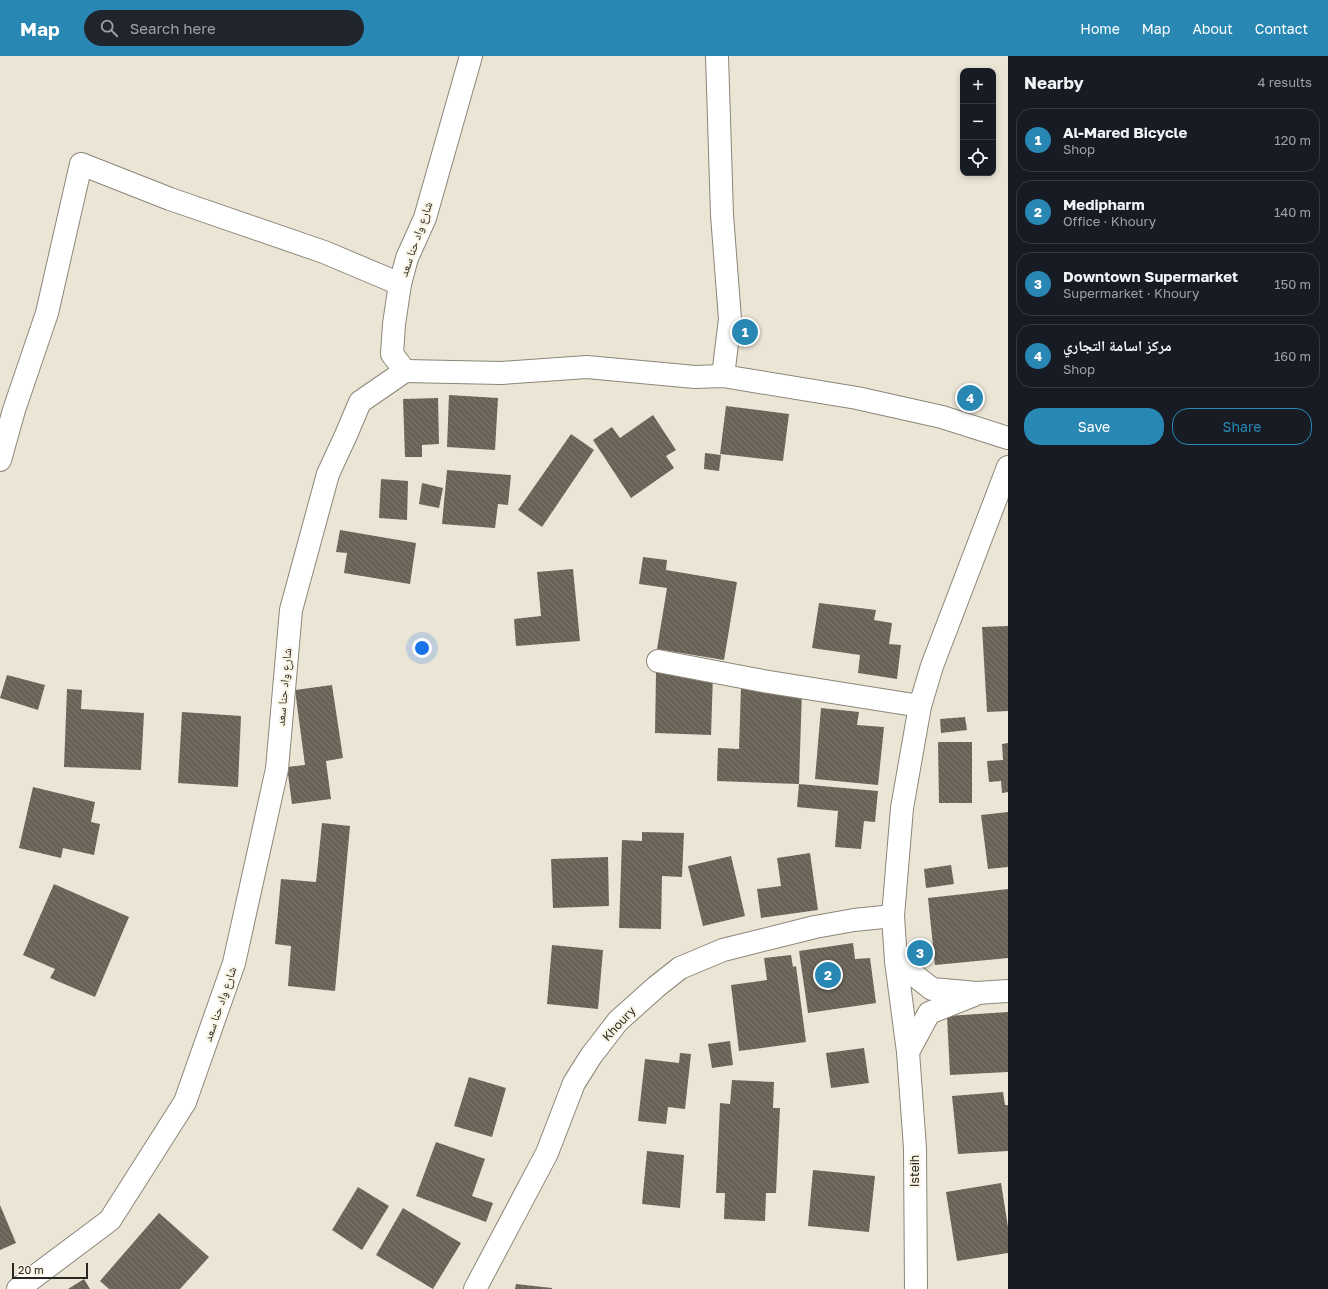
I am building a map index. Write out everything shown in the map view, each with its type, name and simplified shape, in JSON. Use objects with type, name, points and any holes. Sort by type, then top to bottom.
[{"type":"street","name":"شارع واد حنا سعد","points":[[18,1289],[110,1220],[185,1102],[234,963],[277,769],[291,610],[328,474],[360,402],[405,371],[392,354],[394,324],[400,284],[407,258],[425,218],[471,56]]},
{"type":"street","points":[[717,56],[722,215],[730,319],[723,376]]},
{"type":"street","points":[[0,460],[14,410],[47,313],[81,164],[170,199],[324,252],[400,284]]},
{"type":"street","points":[[405,371],[501,373],[587,367],[695,378],[723,376],[857,398],[942,417],[1008,438]]},
{"type":"street","name":"Isteih","points":[[916,1289],[915,1148],[908,1052],[896,961],[893,916],[902,808],[920,706],[932,666],[1008,467]]},
{"type":"street","points":[[658,661],[762,681],[920,706]]},
{"type":"street","name":"Khoury","points":[[475,1289],[547,1153],[574,1083],[591,1056],[618,1021],[656,987],[680,968],[723,950],[815,927],[854,920],[893,916]]},
{"type":"street","points":[[896,961],[932,989],[977,993],[1008,991]]},
{"type":"street","points":[[908,1052],[929,1013],[977,993]]},
{"type":"building","points":[[449,395],[498,398],[495,450],[447,447]]},
{"type":"building","points":[[438,398],[439,444],[422,445],[422,457],[405,457],[403,399]]},
{"type":"building","points":[[726,406],[789,414],[783,461],[720,454]]},
{"type":"building","points":[[653,415],[676,450],[666,456],[674,468],[631,498],[593,440],[612,427],[620,438]]},
{"type":"building","points":[[571,434],[594,450],[542,527],[518,510]]},
{"type":"building","points":[[705,453],[721,455],[719,471],[704,469]]},
{"type":"building","points":[[447,470],[511,475],[508,505],[498,504],[495,528],[442,524]]},
{"type":"building","points":[[381,479],[408,481],[407,520],[379,518]]},
{"type":"building","points":[[422,483],[443,488],[439,508],[419,504]]},
{"type":"building","points":[[340,530],[416,543],[410,584],[344,573],[347,553],[336,552]]},
{"type":"building","points":[[643,557],[667,560],[666,570],[737,582],[724,660],[657,649],[667,588],[639,584]]},
{"type":"building","points":[[573,569],[580,641],[516,646],[514,619],[541,616],[537,572]]},
{"type":"building","points":[[819,603],[876,610],[874,620],[892,623],[889,644],[901,645],[897,679],[858,673],[860,655],[812,648]]},
{"type":"building","points":[[1008,626],[1008,711],[987,712],[982,627]]},
{"type":"building","points":[[656,673],[713,674],[711,735],[655,733]]},
{"type":"building","points":[[7,675],[45,685],[38,710],[0,698]]},
{"type":"building","points":[[332,685],[343,758],[326,761],[331,799],[292,804],[287,767],[305,765],[295,690]]},
{"type":"building","points":[[741,687],[802,690],[799,784],[717,781],[718,748],[739,749]]},
{"type":"building","points":[[67,689],[82,690],[81,709],[144,713],[141,770],[64,767]]},
{"type":"building","points":[[821,708],[859,712],[857,725],[884,727],[878,785],[815,779]]},
{"type":"building","points":[[182,712],[241,716],[238,787],[178,783]]},
{"type":"building","points":[[965,717],[967,730],[941,733],[940,719]]},
{"type":"building","points":[[938,742],[972,742],[972,803],[939,803]]},
{"type":"building","points":[[1008,743],[1008,792],[1002,793],[1001,781],[989,782],[987,761],[1003,760],[1002,744]]},
{"type":"building","points":[[799,784],[878,791],[875,822],[864,821],[861,849],[835,847],[838,811],[797,807]]},
{"type":"building","points":[[33,787],[95,802],[91,822],[100,824],[94,855],[63,848],[61,858],[19,848]]},
{"type":"building","points":[[1008,812],[1008,867],[988,869],[981,815]]},
{"type":"building","points":[[322,823],[350,826],[335,991],[288,986],[291,946],[275,944],[281,879],[316,882]]},
{"type":"building","points":[[642,832],[684,833],[682,877],[662,876],[661,929],[619,928],[622,840],[642,841]]},
{"type":"building","points":[[810,853],[818,910],[761,918],[757,889],[781,886],[777,858]]},
{"type":"building","points":[[731,856],[745,916],[703,926],[688,866]]},
{"type":"building","points":[[608,857],[609,906],[553,908],[551,859]]},
{"type":"building","points":[[951,865],[954,884],[926,888],[924,869]]},
{"type":"building","points":[[54,884],[129,917],[95,997],[50,978],[55,969],[23,955]]},
{"type":"building","points":[[1008,889],[1008,958],[935,965],[928,898]]},
{"type":"building","points":[[853,943],[855,959],[870,958],[876,1003],[808,1013],[799,951]]},
{"type":"building","points":[[552,945],[603,950],[598,1009],[547,1004]]},
{"type":"building","points":[[791,955],[793,967],[796,966],[806,1042],[739,1051],[731,985],[767,980],[764,958]]},
{"type":"building","points":[[1008,1012],[1008,1072],[950,1075],[947,1016]]},
{"type":"building","points":[[730,1041],[733,1065],[712,1068],[708,1044]]},
{"type":"building","points":[[864,1048],[869,1083],[831,1088],[826,1053]]},
{"type":"building","points":[[680,1053],[691,1054],[685,1109],[668,1107],[666,1124],[638,1121],[645,1059],[679,1063]]},
{"type":"building","points":[[469,1077],[506,1088],[492,1137],[454,1126]]},
{"type":"building","points":[[732,1080],[774,1082],[773,1108],[780,1108],[776,1193],[766,1193],[765,1221],[724,1219],[725,1193],[716,1193],[720,1103],[730,1104]]},
{"type":"building","points":[[1003,1092],[1005,1105],[1008,1105],[1008,1151],[958,1154],[952,1096]]},
{"type":"building","points":[[436,1142],[485,1159],[472,1196],[493,1203],[486,1222],[416,1196]]},
{"type":"building","points":[[647,1151],[684,1155],[680,1208],[642,1204]]},
{"type":"building","points":[[813,1170],[875,1176],[869,1232],[808,1226]]},
{"type":"building","points":[[1001,1183],[1008,1227],[1008,1253],[957,1261],[946,1192]]},
{"type":"building","points":[[358,1187],[389,1206],[362,1250],[332,1230]]},
{"type":"building","points":[[0,1205],[16,1243],[0,1250]]},
{"type":"building","points":[[403,1208],[461,1243],[433,1289],[376,1255]]},
{"type":"building","points":[[159,1213],[209,1257],[180,1289],[109,1289],[100,1281]]},
{"type":"building","points":[[84,1279],[90,1289],[68,1289]]},
{"type":"building","points":[[516,1284],[552,1288],[552,1289],[515,1289]]},
{"type":"place","name":"Al-Mared Bicycle","points":[[745,332]]},
{"type":"place","name":"مركز اسامة التجاري","points":[[970,398]]},
{"type":"place","name":"Downtown Supermarket","points":[[920,953]]},
{"type":"place","name":"Medipharm","points":[[828,975]]}]
